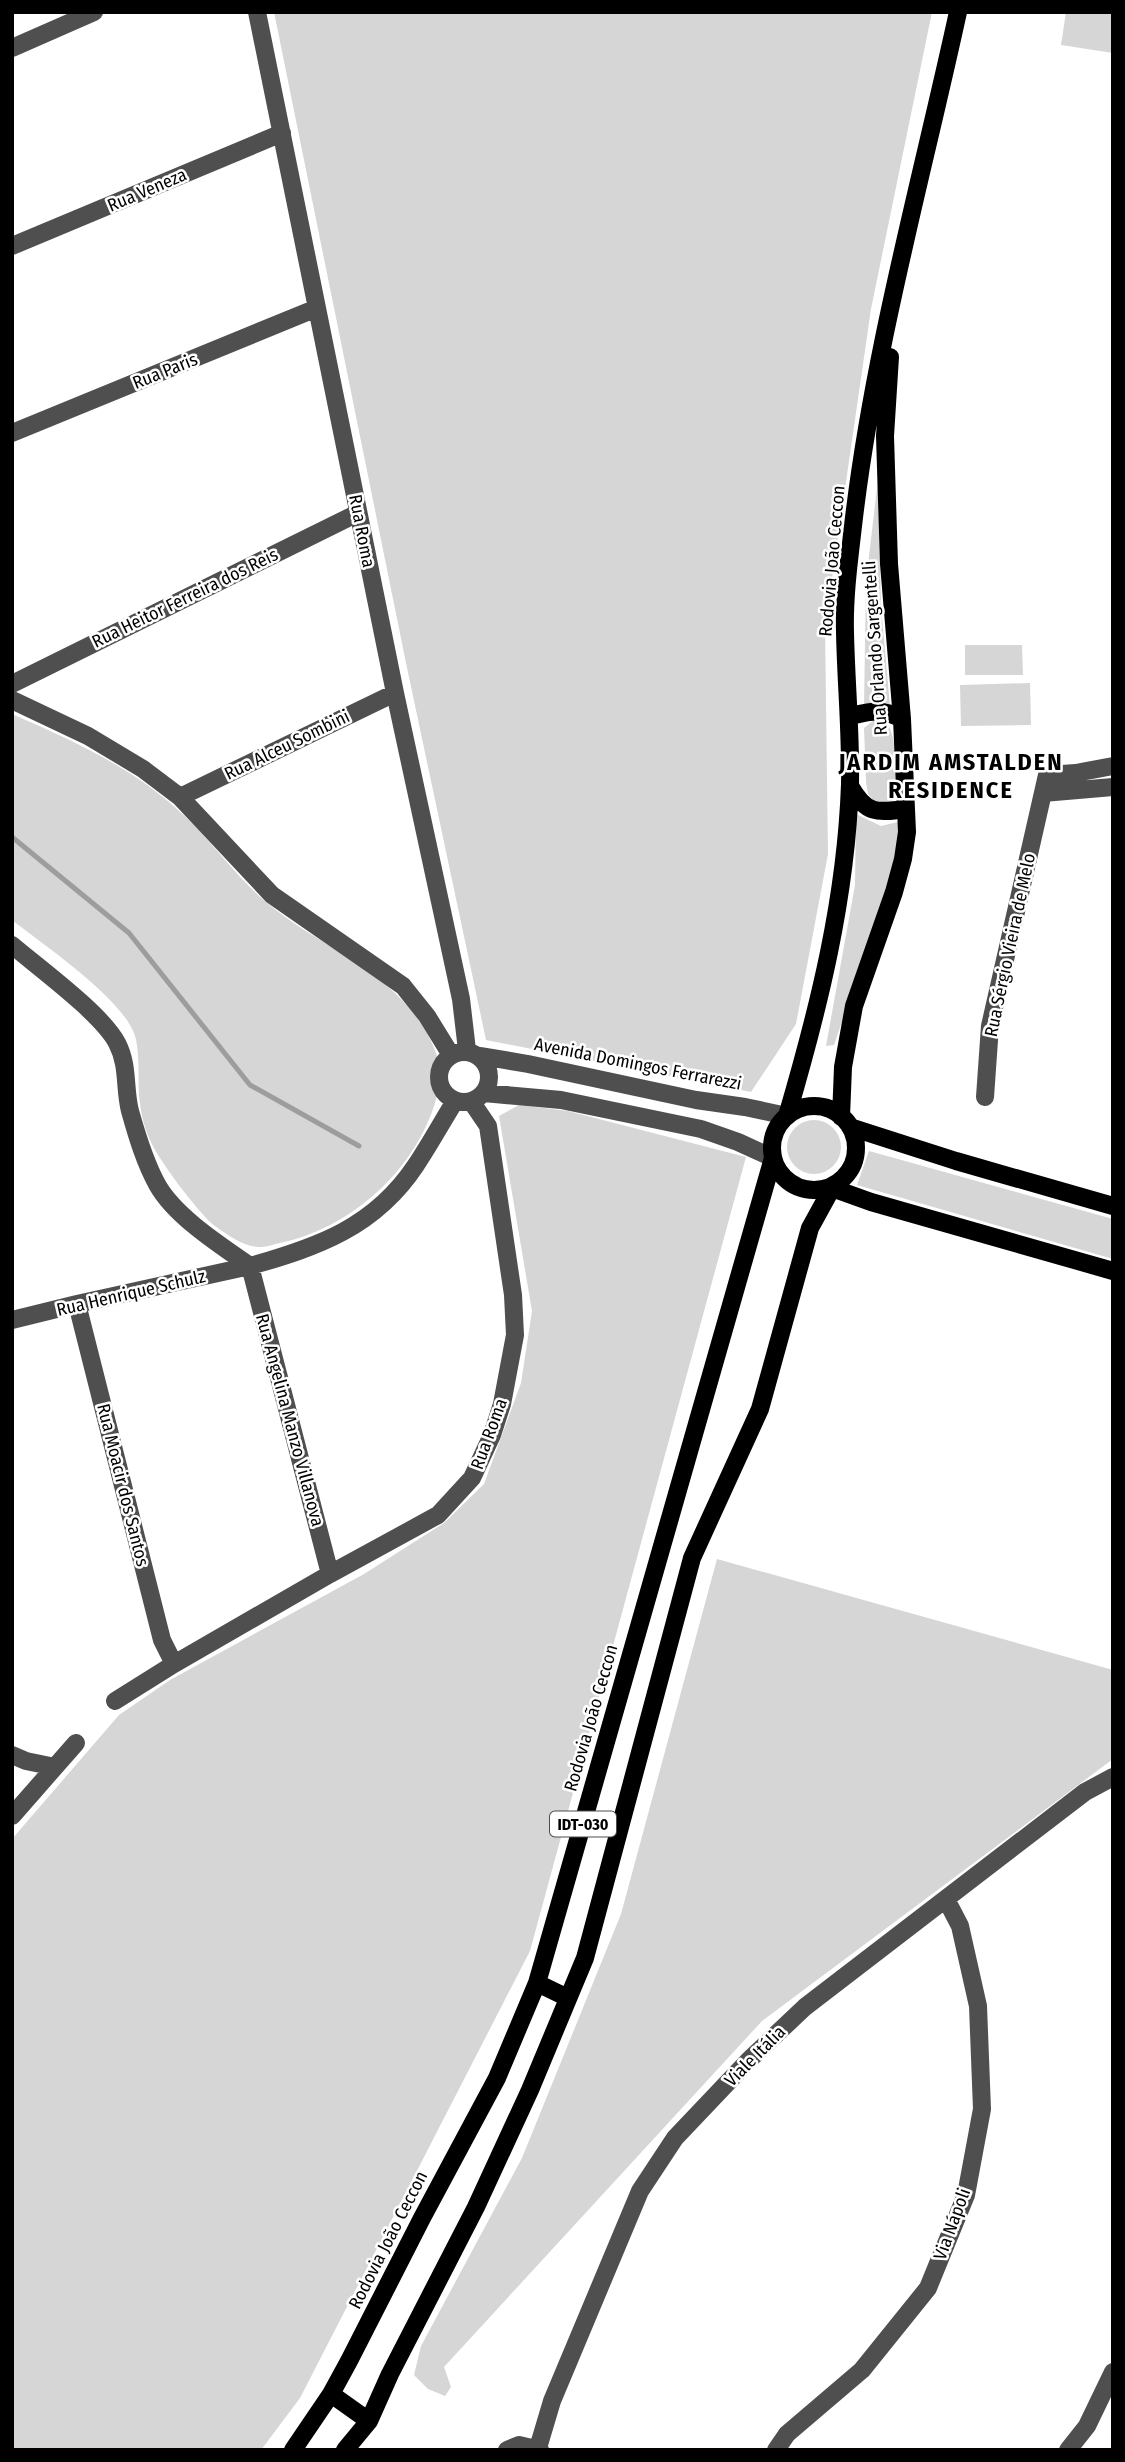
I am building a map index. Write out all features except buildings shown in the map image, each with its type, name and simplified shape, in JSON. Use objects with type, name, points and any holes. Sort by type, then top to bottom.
[{"type":"main road","name":"Rodovia João Ceccon","points":[[787,1116],[811,1034],[837,921],[850,786],[850,716],[845,632],[853,525],[870,405],[958,12]]},
{"type":"main road","name":"Rua Orlando Sargentelli","points":[[846,1122],[843,1067],[853,1006],[903,859],[907,832],[902,719],[890,564],[885,436],[895,294]]},
{"type":"main road","points":[[850,716],[888,711],[902,719]]},
{"type":"main road","points":[[850,786],[859,802],[870,810],[884,812],[906,808]]},
{"type":"main road","points":[[1113,1206],[956,1161],[846,1122],[832,1110],[820,1107],[797,1110],[787,1116],[774,1135],[773,1158],[778,1170],[786,1180],[797,1187],[809,1190],[832,1188],[871,1202],[1113,1271]]},
{"type":"main road","points":[[832,1188],[851,1167],[855,1155],[856,1142],[846,1122]]},
{"type":"main road","name":"Rodovia João Ceccon","points":[[293,2450],[331,2394],[497,2078],[537,1983],[773,1158]]},
{"type":"main road","name":"IDT-030","points":[[345,2450],[369,2421],[390,2374],[476,2207],[530,2091],[585,1958],[692,1558],[760,1409],[810,1228],[832,1188]]},
{"type":"main road","points":[[537,1983],[568,1998]]},
{"type":"main road","points":[[331,2394],[369,2421]]},
{"type":"street","points":[[12,48],[94,12]]},
{"type":"street","name":"Rua Roma","points":[[257,12],[395,693],[461,999],[466,1054],[490,1076],[470,1098]]},
{"type":"street","name":"Rua Veneza","points":[[12,246],[282,133]]},
{"type":"street","name":"Rua Paris","points":[[12,433],[317,307]]},
{"type":"street","name":"Rua Heitor Ferreira dos Reis","points":[[12,684],[358,513]]},
{"type":"street","name":"Rua Alceu Sombini","points":[[180,797],[395,693]]},
{"type":"street","points":[[12,699],[88,736],[143,769],[180,797],[272,895],[403,986],[427,1016],[466,1054]]},
{"type":"street","name":"Rua Sérgio Vieira de Melo","points":[[985,1097],[990,1026],[1046,775],[1113,766]]},
{"type":"street","points":[[1043,793],[1113,787]]},
{"type":"street","points":[[12,945],[83,1006],[117,1042],[127,1069],[129,1107],[140,1147],[159,1187],[187,1219],[250,1266]]},
{"type":"street","name":"Rua Roma","points":[[115,1701],[330,1574],[438,1515],[472,1478],[502,1404],[515,1335],[513,1295],[488,1126],[470,1098],[443,1090],[439,1075],[440,1067],[466,1054]]},
{"type":"street","name":"Avenida Domingos Ferrarezzi","points":[[466,1054],[528,1063],[696,1100],[787,1116]]},
{"type":"street","points":[[470,1098],[561,1100],[701,1129],[773,1158]]},
{"type":"street","name":"Rua Henrique Schulz","points":[[12,1320],[250,1266],[331,1240],[364,1220],[391,1195],[415,1166],[438,1127],[470,1098]]},
{"type":"street","name":"Rua Angelina Manzo Villanova","points":[[250,1266],[330,1574]]},
{"type":"street","name":"Rua Moacir dos Santos","points":[[77,1304],[162,1640],[174,1664]]},
{"type":"street","points":[[12,1816],[76,1743]]},
{"type":"street","points":[[12,1755],[26,1761],[55,1766]]},
{"type":"street","name":"Viale Itália","points":[[539,2449],[552,2401],[640,2191],[675,2138],[750,2059],[805,2007],[1085,1792],[1113,1777]]},
{"type":"street","name":"Via Nápoli","points":[[776,2450],[787,2434],[862,2370],[928,2288],[966,2195],[982,2109],[978,2006],[960,1926],[947,1900]]},
{"type":"street","points":[[1068,2450],[1087,2426],[1113,2372]]},
{"type":"street","points":[[507,2450],[519,2445],[539,2449]]},
{"type":"shaded area","points":[[274,12],[932,12],[871,309],[825,627],[828,854],[796,1024],[751,1092],[486,1040],[406,663]]},
{"type":"shaded area","points":[[1066,12],[1113,12],[1113,53],[1061,45]]},
{"type":"shaded area","points":[[878,480],[881,606],[890,706],[864,707],[866,581]]},
{"type":"shaded area","points":[[965,645],[1022,645],[1023,675],[965,675]]},
{"type":"shaded area","points":[[1030,683],[1031,725],[961,726],[960,685]]},
{"type":"shaded area","points":[[12,714],[99,755],[160,794],[190,821],[267,903],[386,985],[406,1004],[423,1027],[436,1053],[440,1074],[433,1109],[409,1156],[373,1196],[352,1212],[305,1236],[266,1247],[255,1247],[237,1240],[215,1226],[170,1172],[148,1136],[139,1095],[136,1041],[126,1019],[80,972],[12,920]]},
{"type":"shaded area","points":[[883,718],[894,742],[898,794],[892,802],[876,803],[868,794],[866,782],[864,728],[874,720]]},
{"type":"shaded area","points":[[856,814],[881,826],[902,821],[903,830],[877,919],[834,1045],[826,1046],[855,885]]},
{"type":"shaded area","points":[[519,1105],[568,1111],[746,1157],[530,1951],[300,2398],[261,2450],[12,2450],[12,1839],[119,1715],[170,1680],[364,1574],[444,1523],[484,1484],[521,1383],[532,1311],[499,1116]]},
{"type":"shaded area","points":[[814,1120],[833,1128],[841,1147],[833,1166],[814,1174],[795,1166],[787,1147],[795,1128]]},
{"type":"shaded area","points":[[869,1151],[1113,1219],[1113,1259],[857,1185]]},
{"type":"shaded area","points":[[717,1559],[1113,1670],[1113,1759],[762,2021],[444,2367],[451,2387],[445,2396],[428,2389],[414,2375],[421,2346],[522,2158],[621,1914]]},
{"type":"waterway","points":[[12,837],[129,933],[250,1085],[359,1146]]},
{"type":"district","name":"JARDIM AMSTALDEN RESIDENCE","points":[[951,776]]}]
